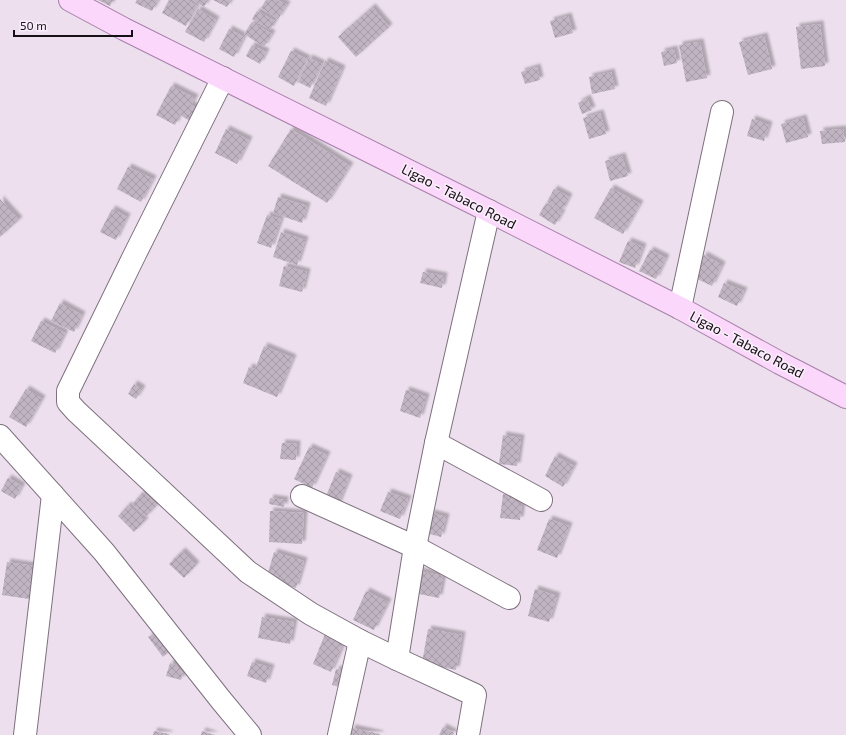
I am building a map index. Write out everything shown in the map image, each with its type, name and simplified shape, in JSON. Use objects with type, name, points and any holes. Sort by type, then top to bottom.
[{"type":"main road","name":"Ligao - Tabaco Road","points":[[70,0],[124,29],[680,308],[846,396]]},
{"type":"street","points":[[223,78],[71,384],[68,391],[68,402],[248,572],[311,614],[360,641],[476,695],[468,735]]},
{"type":"street","points":[[680,308],[722,112]]},
{"type":"street","points":[[397,659],[415,547],[436,443],[489,211]]},
{"type":"street","points":[[0,436],[104,552],[250,735]]},
{"type":"street","points":[[436,443],[541,500]]},
{"type":"street","points":[[25,735],[53,495]]},
{"type":"street","points":[[302,496],[415,547],[509,598]]},
{"type":"street","points":[[339,735],[360,641]]},
{"type":"building","points":[[98,0],[113,0],[110,6]]},
{"type":"building","points":[[137,0],[158,0],[152,11],[135,3]]},
{"type":"building","points":[[169,0],[187,0],[197,6],[186,26],[162,13]]},
{"type":"building","points":[[192,0],[208,0],[204,7]]},
{"type":"building","points":[[213,0],[231,0],[227,7]]},
{"type":"building","points":[[266,0],[278,0],[287,5],[278,19],[261,8]]},
{"type":"building","points":[[372,7],[389,27],[356,57],[338,37]]},
{"type":"building","points":[[198,9],[216,20],[204,42],[185,32]]},
{"type":"building","points":[[257,11],[275,21],[270,30],[252,19]]},
{"type":"building","points":[[568,16],[573,33],[555,38],[550,21]]},
{"type":"building","points":[[252,22],[272,34],[264,47],[244,34]]},
{"type":"building","points":[[820,24],[825,66],[801,69],[796,27]]},
{"type":"building","points":[[229,29],[244,37],[234,57],[219,49]]},
{"type":"building","points":[[764,36],[772,69],[748,75],[739,42]]},
{"type":"building","points":[[700,42],[707,78],[686,82],[679,45]]},
{"type":"building","points":[[252,45],[266,52],[260,64],[246,56]]},
{"type":"building","points":[[674,49],[677,63],[664,66],[661,52]]},
{"type":"building","points":[[291,51],[307,59],[294,86],[278,77]]},
{"type":"building","points":[[309,58],[322,64],[310,88],[298,82]]},
{"type":"building","points":[[325,61],[342,69],[326,106],[309,98]]},
{"type":"building","points":[[537,67],[540,80],[525,84],[521,72]]},
{"type":"building","points":[[611,72],[615,89],[592,94],[589,77]]},
{"type":"building","points":[[171,86],[195,98],[191,105],[197,108],[190,121],[180,115],[175,125],[156,115]]},
{"type":"building","points":[[587,98],[592,110],[582,114],[578,103]]},
{"type":"building","points":[[600,113],[606,134],[589,139],[583,118]]},
{"type":"building","points":[[803,118],[808,137],[786,143],[781,124]]},
{"type":"building","points":[[752,119],[769,125],[764,141],[747,136]]},
{"type":"building","points":[[226,129],[249,140],[237,164],[215,153]]},
{"type":"building","points":[[291,129],[350,166],[327,203],[268,166]]},
{"type":"building","points":[[843,129],[845,142],[822,144],[820,131]]},
{"type":"building","points":[[622,156],[628,176],[610,181],[605,161]]},
{"type":"building","points":[[128,167],[153,179],[141,202],[117,189]]},
{"type":"building","points":[[611,188],[640,204],[623,234],[594,218]]},
{"type":"building","points":[[554,189],[569,197],[562,211],[547,202]]},
{"type":"building","points":[[278,197],[307,206],[302,223],[273,213]]},
{"type":"building","points":[[0,199],[19,220],[0,237]]},
{"type":"building","points":[[546,203],[562,213],[555,225],[539,215]]},
{"type":"building","points":[[112,209],[127,217],[116,240],[100,232]]},
{"type":"building","points":[[267,215],[281,219],[271,248],[257,243]]},
{"type":"building","points":[[281,232],[305,240],[297,265],[273,257]]},
{"type":"building","points":[[628,241],[643,247],[635,268],[619,262]]},
{"type":"building","points":[[650,250],[666,258],[656,279],[639,271]]},
{"type":"building","points":[[704,255],[722,265],[712,286],[693,277]]},
{"type":"building","points":[[284,266],[307,272],[302,292],[279,286]]},
{"type":"building","points":[[423,272],[444,276],[442,288],[420,283]]},
{"type":"building","points":[[724,283],[744,291],[737,306],[718,297]]},
{"type":"building","points":[[60,303],[82,315],[74,332],[51,321]]},
{"type":"building","points":[[41,321],[65,333],[55,353],[31,341]]},
{"type":"building","points":[[264,346],[293,358],[277,397],[243,383],[249,367],[255,369]]},
{"type":"building","points":[[134,384],[142,389],[136,399],[128,394]]},
{"type":"building","points":[[26,389],[42,399],[26,427],[9,417]]},
{"type":"building","points":[[406,390],[426,397],[420,418],[400,411]]},
{"type":"building","points":[[503,435],[521,438],[517,466],[499,464]]},
{"type":"building","points":[[282,443],[297,444],[296,460],[280,459]]},
{"type":"building","points":[[309,447],[327,455],[312,488],[294,479]]},
{"type":"building","points":[[555,456],[574,466],[563,487],[545,476]]},
{"type":"building","points":[[336,472],[349,478],[337,507],[324,501]]},
{"type":"building","points":[[8,478],[22,486],[15,499],[1,491]]},
{"type":"building","points":[[143,492],[157,505],[146,517],[132,504]]},
{"type":"building","points":[[388,492],[408,499],[400,519],[380,511]]},
{"type":"building","points":[[503,494],[523,496],[520,520],[500,518]]},
{"type":"building","points":[[270,498],[285,500],[284,507],[269,504]]},
{"type":"building","points":[[128,505],[145,521],[134,532],[118,516]]},
{"type":"building","points":[[270,511],[304,513],[302,544],[269,542]]},
{"type":"building","points":[[431,513],[446,517],[441,537],[426,533]]},
{"type":"building","points":[[549,519],[569,526],[557,558],[537,550]]},
{"type":"building","points":[[182,551],[196,565],[184,578],[169,564]]},
{"type":"building","points":[[274,552],[304,561],[296,588],[266,580]]},
{"type":"building","points":[[7,562],[34,566],[29,599],[2,595]]},
{"type":"building","points":[[419,571],[443,576],[439,598],[414,593]]},
{"type":"building","points":[[535,589],[557,596],[549,622],[528,616]]},
{"type":"building","points":[[366,591],[388,602],[374,630],[353,620]]},
{"type":"building","points":[[262,617],[294,622],[290,644],[258,638]]},
{"type":"building","points":[[428,629],[462,635],[456,670],[422,663]]},
{"type":"building","points":[[156,632],[170,651],[163,657],[148,637]]},
{"type":"building","points":[[325,634],[344,642],[331,672],[313,664]]},
{"type":"building","points":[[252,662],[271,668],[266,683],[247,676]]},
{"type":"building","points":[[170,663],[184,667],[181,680],[166,676]]},
{"type":"building","points":[[336,669],[344,671],[340,687],[332,685]]},
{"type":"building","points":[[443,727],[454,733],[453,735],[439,735]]},
{"type":"building","points":[[352,728],[380,734],[380,735],[350,735]]},
{"type":"building","points":[[154,731],[169,734],[169,735],[153,735]]},
{"type":"building","points":[[202,731],[215,735],[201,735]]}]
